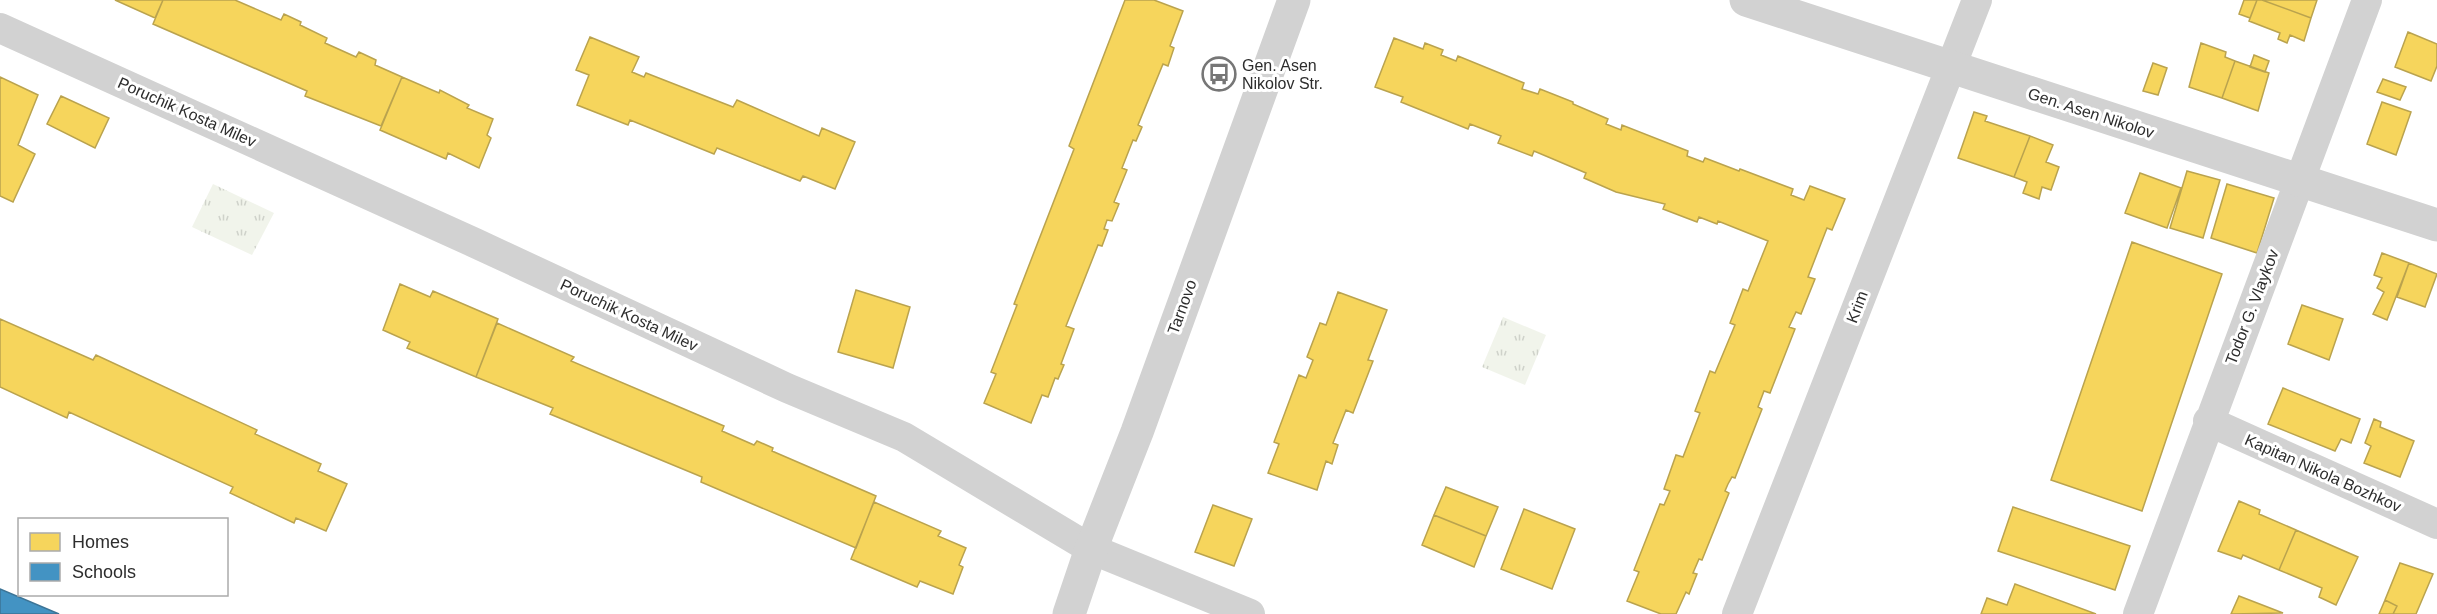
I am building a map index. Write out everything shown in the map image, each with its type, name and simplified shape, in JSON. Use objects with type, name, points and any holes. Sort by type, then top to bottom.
[{"type":"street","name":"Tarnovo","points":[[1068,614],[1137,432],[1294,0]]},
{"type":"street","name":"Gen. Asen Nikolov","points":[[1746,0],[2437,225]]},
{"type":"street","name":"Krim","points":[[1737,614],[1977,0]]},
{"type":"street","name":"Todor G. Vlaykov","points":[[2138,614],[2208,421],[2367,0]]},
{"type":"street","name":"Poruchik Kosta Milev","points":[[0,28],[475,243],[787,388],[904,437],[1091,549],[1250,614]]},
{"type":"street","name":"Kapitan Nikola Bozhkov","points":[[2208,421],[2437,524]]},
{"type":"green space","points":[[213,184],[274,213],[252,255],[192,227]]},
{"type":"green space","points":[[1503,317],[1546,335],[1525,385],[1482,367]]},
{"type":"building: Homes","points":[[115,0],[163,0],[155,18]]},
{"type":"building: Homes","points":[[163,0],[235,0],[281,20],[284,14],[301,22],[300,25],[327,38],[325,43],[356,57],[359,52],[376,60],[375,65],[402,77],[381,126],[305,96],[307,91],[153,24]]},
{"type":"building: Homes","points":[[1125,0],[1154,0],[1183,11],[1170,46],[1174,48],[1168,66],[1163,64],[1138,125],[1142,127],[1136,141],[1133,140],[1122,168],[1127,170],[1114,202],[1119,204],[1112,221],[1107,220],[1104,229],[1108,230],[1102,246],[1098,245],[1066,326],[1074,329],[1061,364],[1064,365],[1058,379],[1055,378],[1048,397],[1042,395],[1031,423],[984,403],[996,374],[991,372],[1017,305],[1014,304],[1074,149],[1069,146]]},
{"type":"building: Homes","points":[[2244,0],[2257,0],[2250,18],[2239,14]]},
{"type":"building: Homes","points":[[2257,0],[2311,18],[2304,41],[2290,35],[2287,43],[2278,39],[2280,33],[2249,21]]},
{"type":"building: Homes","points":[[2262,0],[2317,0],[2311,18]]},
{"type":"building: Homes","points":[[2408,32],[2437,44],[2437,66],[2431,81],[2395,67]]},
{"type":"building: Homes","points":[[590,37],[639,57],[632,72],[644,77],[646,73],[733,107],[737,100],[819,136],[822,128],[855,142],[835,189],[803,176],[800,181],[717,148],[714,154],[630,120],[628,125],[577,105],[589,75],[576,70]]},
{"type":"building: Homes","points":[[1394,38],[1423,49],[1425,43],[1443,50],[1441,55],[1456,61],[1458,56],[1524,83],[1522,89],[1538,94],[1540,89],[1573,102],[1608,119],[1606,124],[1621,130],[1622,125],[1688,151],[1687,156],[1703,162],[1705,158],[1793,189],[1791,195],[1804,200],[1810,186],[1845,199],[1832,230],[1827,228],[1808,277],[1815,279],[1801,314],[1796,312],[1789,327],[1795,329],[1770,393],[1764,391],[1758,407],[1762,409],[1735,478],[1732,477],[1728,484],[1725,491],[1729,493],[1702,560],[1699,559],[1693,573],[1697,574],[1689,594],[1686,592],[1676,614],[1661,614],[1627,601],[1639,572],[1634,570],[1660,504],[1664,505],[1670,491],[1664,489],[1676,455],[1683,457],[1700,413],[1695,411],[1710,371],[1715,373],[1735,325],[1730,323],[1743,289],[1748,291],[1768,241],[1718,221],[1717,224],[1699,217],[1697,222],[1663,209],[1665,204],[1616,192],[1584,178],[1586,173],[1534,151],[1532,156],[1498,143],[1501,136],[1470,124],[1468,129],[1401,102],[1403,97],[1375,87]]},
{"type":"building: Homes","points":[[2201,43],[2226,52],[2225,57],[2235,61],[2222,98],[2189,87]]},
{"type":"building: Homes","points":[[2254,55],[2269,61],[2265,72],[2250,67]]},
{"type":"building: Homes","points":[[2235,61],[2269,73],[2258,111],[2222,98]]},
{"type":"building: Homes","points":[[2153,63],[2167,68],[2158,95],[2143,91]]},
{"type":"building: Homes","points":[[0,77],[38,95],[18,145],[35,154],[13,202],[0,196]]},
{"type":"building: Homes","points":[[402,77],[439,93],[440,90],[469,105],[467,108],[493,119],[487,135],[491,138],[479,168],[448,153],[446,159],[380,130]]},
{"type":"building: Homes","points":[[2383,79],[2406,87],[2400,100],[2377,92]]},
{"type":"building: Homes","points":[[61,96],[109,118],[95,148],[47,124]]},
{"type":"building: Homes","points":[[2382,102],[2411,112],[2396,155],[2367,144]]},
{"type":"building: Homes","points":[[1974,112],[1987,116],[1985,121],[2030,136],[2014,177],[1958,158]]},
{"type":"building: Homes","points":[[2030,136],[2053,145],[2046,162],[2059,167],[2051,190],[2042,187],[2039,199],[2023,193],[2027,182],[2014,177]]},
{"type":"building: Homes","points":[[2187,171],[2220,180],[2203,238],[2170,228]]},
{"type":"building: Homes","points":[[2140,173],[2181,188],[2167,228],[2125,213]]},
{"type":"building: Homes","points":[[2227,184],[2274,198],[2257,253],[2211,238]]},
{"type":"building: Homes","points":[[2132,242],[2222,274],[2142,511],[2051,480]]},
{"type":"building: Homes","points":[[2382,253],[2409,263],[2387,320],[2373,314],[2384,292],[2377,288],[2382,278],[2374,275]]},
{"type":"building: Homes","points":[[2409,263],[2437,274],[2425,307],[2397,297]]},
{"type":"building: Homes","points":[[400,284],[430,297],[433,291],[498,319],[476,377],[407,348],[410,342],[383,330]]},
{"type":"building: Homes","points":[[856,290],[910,307],[893,368],[838,352]]},
{"type":"building: Homes","points":[[1338,292],[1387,310],[1368,360],[1373,361],[1353,413],[1346,410],[1333,443],[1338,445],[1332,464],[1326,461],[1317,490],[1268,473],[1279,444],[1274,442],[1299,375],[1306,378],[1313,360],[1307,357],[1320,323],[1326,325]]},
{"type":"building: Homes","points":[[2302,305],[2343,319],[2329,360],[2288,344]]},
{"type":"building: Homes","points":[[0,319],[93,360],[96,355],[257,430],[255,434],[321,464],[318,471],[347,484],[326,531],[296,518],[294,523],[230,493],[233,487],[69,412],[67,418],[0,387]]},
{"type":"building: Homes","points":[[497,323],[574,357],[571,361],[724,426],[722,431],[754,445],[757,441],[773,448],[772,451],[876,496],[856,548],[701,482],[702,477],[550,414],[553,408],[476,377]]},
{"type":"building: Homes","points":[[2283,388],[2360,419],[2351,443],[2341,439],[2335,451],[2268,424]]},
{"type":"building: Homes","points":[[2374,419],[2381,422],[2380,427],[2414,441],[2400,477],[2364,463],[2371,446],[2365,443]]},
{"type":"building: Homes","points":[[1446,487],[1498,507],[1486,536],[1434,515]]},
{"type":"building: Homes","points":[[2239,501],[2260,510],[2259,514],[2296,530],[2279,570],[2243,555],[2241,559],[2218,551]]},
{"type":"building: Homes","points":[[874,502],[941,531],[938,536],[966,548],[959,565],[963,567],[953,594],[920,581],[917,587],[851,559]]},
{"type":"building: Homes","points":[[1213,505],[1252,519],[1234,566],[1195,552]]},
{"type":"building: Homes","points":[[2013,507],[2130,546],[2115,590],[1998,551]]},
{"type":"building: Homes","points":[[1524,509],[1575,529],[1552,589],[1501,569]]},
{"type":"building: Homes","points":[[1434,515],[1486,536],[1474,567],[1422,545]]},
{"type":"building: Homes","points":[[2296,530],[2358,557],[2336,605],[2319,597],[2322,588],[2279,570]]},
{"type":"building: Homes","points":[[2400,563],[2433,574],[2416,614],[2393,614],[2397,606],[2385,600]]},
{"type":"building: Homes","points":[[2015,584],[2096,614],[1981,614],[1987,598],[2007,605]]},
{"type":"building: Homes","points":[[2239,596],[2283,613],[2231,614]]},
{"type":"building: Homes","points":[[2385,600],[2397,606],[2393,614],[2379,614]]},
{"type":"building: Schools","points":[[0,589],[59,614],[0,614]]},
{"type":"place","name":"Gen. Asen Nikolov Str.","points":[[1219,74]]}]
